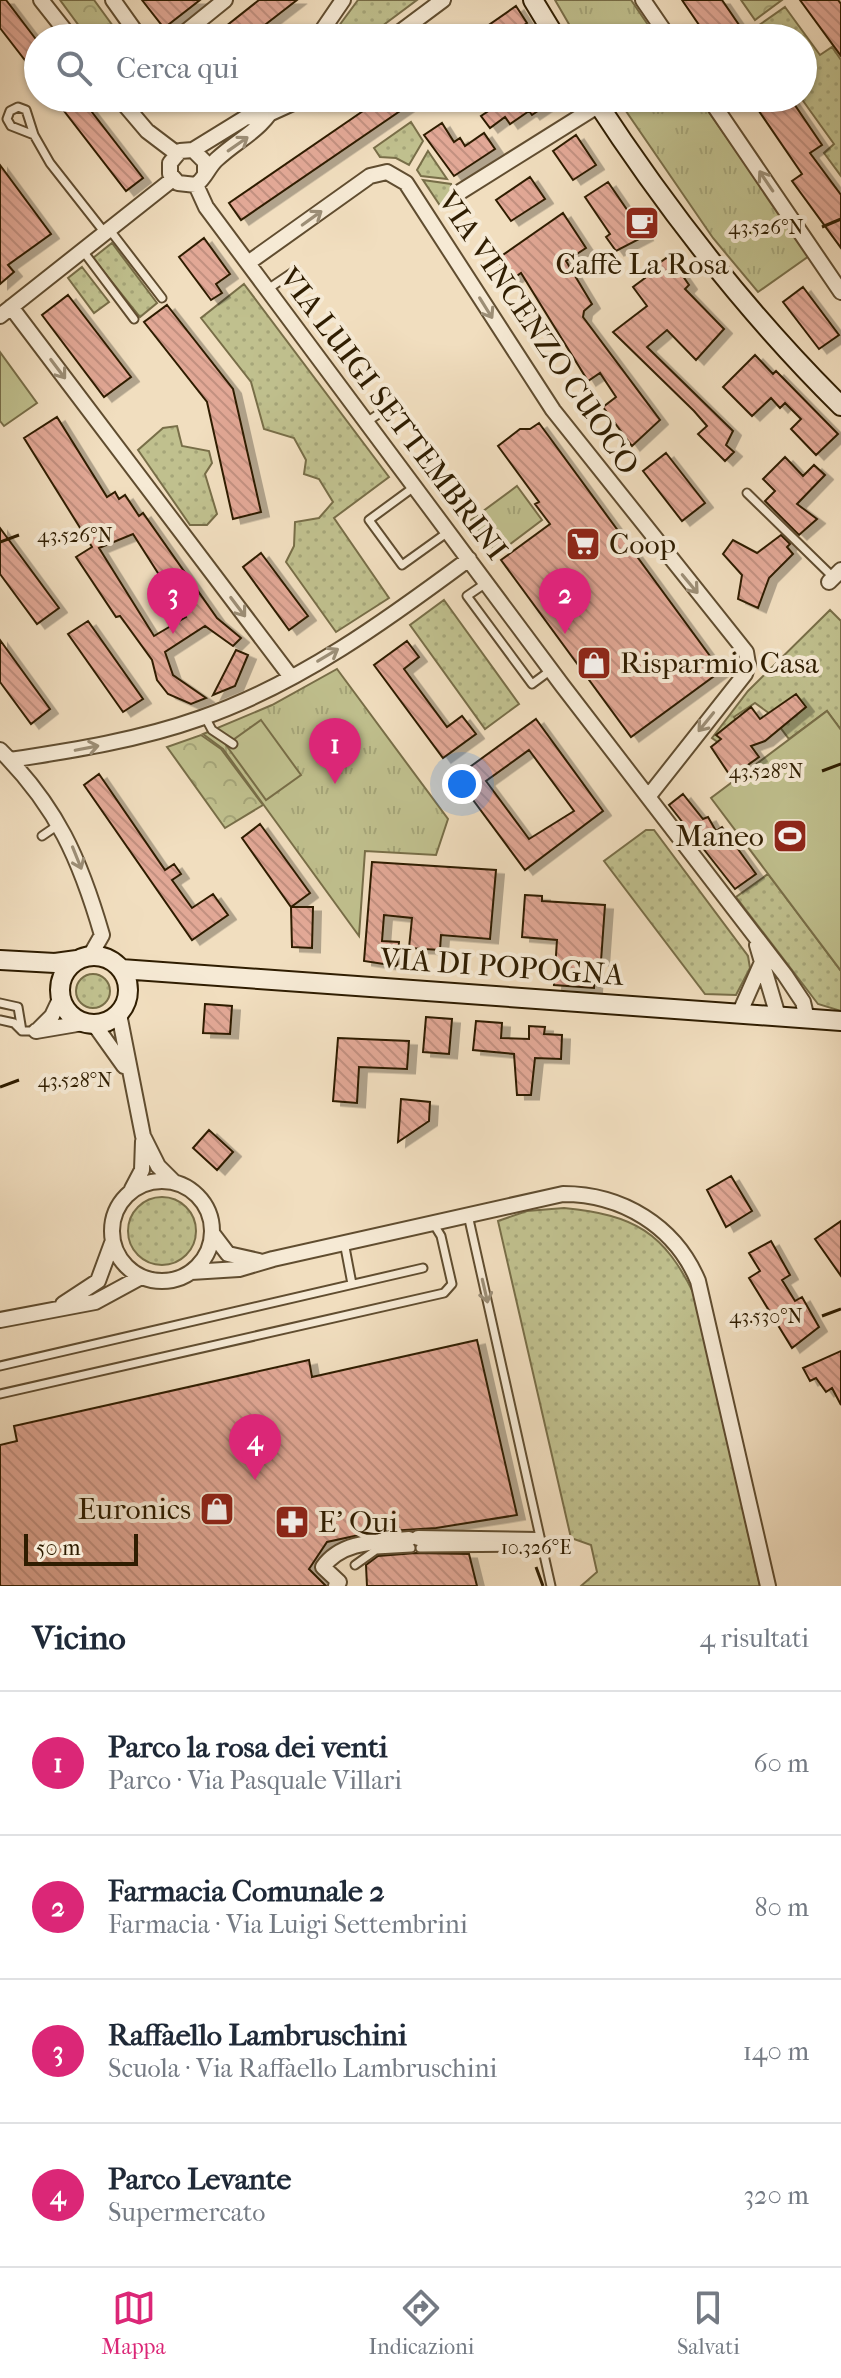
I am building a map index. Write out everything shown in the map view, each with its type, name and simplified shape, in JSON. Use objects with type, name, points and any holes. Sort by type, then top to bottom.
[{"type":"main road","points":[[533,0],[548,24]]},
{"type":"main road","points":[[604,112],[703,255],[750,311],[841,406]]},
{"type":"main road","points":[[59,993],[68,967],[83,958]]},
{"type":"main road","points":[[0,960],[107,958],[121,969],[128,985],[122,1008]]},
{"type":"main road","points":[[21,962],[59,993],[69,1014],[89,1024],[122,1008],[141,984],[160,973]]},
{"type":"main road","name":"VIA DI POPOGNA","points":[[121,969],[841,1021]]},
{"type":"street","points":[[41,0],[60,24]]},
{"type":"street","points":[[113,0],[130,24]]},
{"type":"street","points":[[195,24],[225,0]]},
{"type":"street","points":[[327,24],[343,0]]},
{"type":"street","points":[[411,24],[443,0]]},
{"type":"street","points":[[643,0],[659,24]]},
{"type":"street","points":[[131,112],[147,131],[176,153],[193,150],[245,118],[271,113]]},
{"type":"street","points":[[460,192],[582,112]]},
{"type":"street","points":[[719,112],[841,292]]},
{"type":"street","points":[[176,153],[169,168],[173,179],[183,186],[200,180],[216,160],[254,133],[271,113]]},
{"type":"street","points":[[193,150],[205,162],[200,180]]},
{"type":"street","name":"VIA VINCENZO CUOCO","points":[[248,263],[370,176],[387,172],[402,179],[553,410],[644,529],[736,638],[747,658],[745,674],[648,797]]},
{"type":"street","points":[[173,179],[6,311],[291,677]]},
{"type":"street","name":"VIA LUIGI SETTEMBRINI","points":[[200,180],[206,207],[551,670],[793,987],[803,1002],[807,1019]]},
{"type":"street","points":[[5,755],[120,742],[205,717],[291,677],[360,636],[469,559]]},
{"type":"street","points":[[5,755],[60,824],[84,876],[102,935],[83,958]]},
{"type":"street","name":"VIA LUIGI SETTEMBRINI","points":[[755,941],[778,1016]]},
{"type":"street","points":[[740,1012],[762,962]]},
{"type":"street","points":[[29,1031],[52,1016],[59,993]]},
{"type":"street","points":[[122,1008],[129,1073],[143,1136],[158,1166],[174,1182]]},
{"type":"street","points":[[29,1031],[89,1024],[129,1073]]},
{"type":"street","points":[[58,1307],[94,1286],[103,1273],[113,1243],[114,1215],[140,1177],[143,1136]]},
{"type":"street","points":[[129,1193],[150,1182],[174,1182],[187,1187],[202,1200],[209,1212],[212,1233],[208,1251],[191,1272]]},
{"type":"street","points":[[113,1243],[124,1264],[141,1277],[166,1281],[191,1272],[239,1269],[344,1242],[563,1194],[586,1196],[633,1210],[656,1225],[682,1251],[705,1305],[768,1586]]},
{"type":"street","points":[[212,1233],[228,1254],[264,1261]]},
{"type":"street","points":[[0,1320],[95,1302],[141,1277]]},
{"type":"street","points":[[336,1586],[339,1582],[323,1567],[321,1560],[352,1546],[539,1544]]},
{"type":"lane","points":[[34,135],[50,163],[162,298]]},
{"type":"lane","points":[[83,251],[134,319]]},
{"type":"lane","points":[[268,289],[296,270]]},
{"type":"lane","points":[[368,421],[392,405]]},
{"type":"lane","points":[[416,486],[369,520],[402,565],[449,531]]},
{"type":"lane","points":[[747,493],[835,577]]},
{"type":"lane","points":[[486,583],[467,596],[532,684],[551,670]]},
{"type":"lane","points":[[205,717],[212,730],[233,744]]},
{"type":"lane","points":[[42,836],[60,824]]},
{"type":"lane","points":[[0,1003],[18,1007],[29,1031]]},
{"type":"lane","points":[[0,1020],[29,1031]]},
{"type":"lane","points":[[468,1215],[539,1544],[551,1586]]},
{"type":"lane","points":[[0,1394],[444,1293],[452,1284],[441,1236],[433,1223]]},
{"type":"lane","points":[[344,1242],[352,1284]]},
{"type":"lane","points":[[0,1366],[423,1268]]},
{"type":"lane","points":[[355,1565],[376,1550],[415,1543]]},
{"type":"green space","points":[[60,0],[94,0],[112,24],[78,24]]},
{"type":"green space","points":[[358,0],[417,0],[385,24],[340,24]]},
{"type":"green space","points":[[555,0],[631,0],[647,24],[569,24]]},
{"type":"green space","points":[[741,0],[782,0],[755,20]]},
{"type":"green space","points":[[785,7],[797,24],[761,24]]},
{"type":"green space","points":[[832,47],[841,60],[841,176],[824,153],[834,144],[811,112],[817,112],[817,51],[820,55]]},
{"type":"green space","points":[[627,112],[709,112],[809,256],[758,292],[713,238]]},
{"type":"green space","points":[[411,122],[423,141],[409,165],[396,158],[380,157],[374,148]]},
{"type":"green space","points":[[428,151],[447,179],[421,176],[417,170]]},
{"type":"green space","points":[[423,180],[451,184],[455,201],[443,210]]},
{"type":"green space","points":[[112,243],[157,303],[140,317],[93,258]]},
{"type":"green space","points":[[82,267],[109,302],[94,313],[68,278]]},
{"type":"green space","points":[[244,284],[389,477],[334,518],[389,598],[336,632],[286,562],[294,546],[295,522],[319,518],[333,502],[319,479],[304,474],[306,460],[294,438],[264,429],[251,382],[201,318]]},
{"type":"green space","points":[[0,352],[37,403],[4,426],[0,421]]},
{"type":"green space","points":[[177,426],[182,446],[209,451],[212,463],[205,474],[217,514],[207,525],[190,525],[138,450],[163,428]]},
{"type":"green space","points":[[517,486],[542,520],[497,554],[471,520]]},
{"type":"green space","points":[[444,600],[519,704],[485,729],[410,625]]},
{"type":"green space","points":[[830,610],[841,621],[841,730],[827,711],[789,739],[770,714],[755,703],[734,717],[738,723],[730,751],[712,738],[748,691]]},
{"type":"green space","points":[[337,669],[448,819],[436,855],[365,851],[359,936],[223,749],[203,734],[272,705]]},
{"type":"green space","name":"Maneo","points":[[827,711],[841,730],[841,971],[711,798]]},
{"type":"green space","points":[[261,720],[301,775],[266,800],[226,745]]},
{"type":"green space","points":[[201,735],[221,749],[263,805],[225,828],[167,747]]},
{"type":"green space","points":[[646,830],[654,830],[748,956],[750,968],[736,995],[705,994],[604,861]]},
{"type":"green space","points":[[768,874],[841,971],[841,1011],[818,1004],[736,897]]},
{"type":"green space","points":[[93,974],[105,979],[110,991],[105,1003],[93,1008],[81,1003],[76,991],[81,979]]},
{"type":"green space","points":[[155,1197],[169,1197],[181,1202],[191,1212],[196,1231],[191,1250],[181,1260],[169,1265],[155,1265],[143,1260],[133,1250],[128,1238],[128,1224],[133,1212],[143,1202]]},
{"type":"green space","points":[[564,1208],[610,1216],[644,1231],[671,1256],[695,1296],[760,1586],[581,1586],[597,1572],[591,1545],[571,1538],[498,1221],[527,1211]]},
{"type":"building","points":[[0,0],[6,0],[24,24],[24,59],[0,28]]},
{"type":"building","points":[[142,0],[200,0],[169,24],[161,24]]},
{"type":"building","points":[[259,0],[297,0],[266,24],[229,24]]},
{"type":"building","points":[[682,0],[722,0],[738,24],[698,24]]},
{"type":"building","points":[[800,0],[838,0],[841,4],[841,56]]},
{"type":"building","points":[[516,6],[527,23],[526,24],[490,24]]},
{"type":"building","points":[[65,112],[92,112],[143,178],[126,191]]},
{"type":"building","points":[[362,112],[399,112],[241,220],[229,203]]},
{"type":"building","points":[[487,112],[528,112],[510,124],[505,117],[490,128],[481,116]]},
{"type":"building","points":[[760,112],[800,112],[822,145],[810,153],[841,195],[841,248],[792,181],[802,174]]},
{"type":"building","points":[[442,123],[454,142],[460,138],[465,146],[484,133],[495,149],[454,176],[424,135]]},
{"type":"building","points":[[576,135],[596,165],[573,180],[553,151]]},
{"type":"building","points":[[0,165],[51,234],[8,265],[14,272],[0,284]]},
{"type":"building","points":[[530,177],[545,199],[511,221],[496,200]]},
{"type":"building","points":[[608,182],[645,236],[616,251],[606,237],[610,234],[585,197]]},
{"type":"building","points":[[563,213],[586,248],[566,261],[592,304],[584,311],[583,317],[660,420],[632,446],[603,407],[616,397],[600,373],[588,381],[521,273],[511,280],[497,259]]},
{"type":"building","points":[[204,238],[230,274],[216,284],[222,293],[211,300],[179,257]]},
{"type":"building","points":[[669,256],[689,285],[685,289],[724,329],[696,360],[667,330],[647,347],[733,431],[726,445],[734,452],[725,461],[698,434],[707,426],[694,411],[613,332],[647,306],[633,287],[645,278],[643,275]]},
{"type":"building","points":[[803,287],[839,335],[819,349],[783,302]]},
{"type":"building","points":[[68,295],[131,377],[104,397],[42,315]]},
{"type":"building","points":[[167,305],[233,389],[261,512],[233,519],[207,402],[144,322]]},
{"type":"building","points":[[755,355],[773,374],[776,371],[838,434],[816,455],[791,429],[801,419],[785,403],[780,408],[771,398],[752,416],[723,387]]},
{"type":"building","points":[[57,417],[107,497],[115,492],[119,499],[125,495],[139,516],[143,513],[217,618],[241,638],[233,646],[205,626],[165,652],[173,675],[206,698],[191,704],[168,694],[157,680],[152,660],[120,616],[116,617],[76,557],[92,547],[24,438]],"holes":[[[133,534],[186,617],[154,636],[99,548]]]},
{"type":"building","points":[[539,423],[721,671],[631,737],[501,560],[550,524],[535,504],[539,502],[498,446],[520,429],[530,429]]},
{"type":"building","points":[[666,453],[705,503],[682,521],[643,471]]},
{"type":"building","points":[[785,457],[803,476],[814,465],[825,475],[797,504],[817,519],[799,535],[765,501],[775,491],[763,479]]},
{"type":"building","points":[[0,528],[59,608],[37,624],[0,574]]},
{"type":"building","points":[[781,535],[790,544],[787,547],[793,554],[769,578],[758,608],[738,599],[742,575],[723,554],[733,540],[757,553]]},
{"type":"building","points":[[261,553],[308,616],[289,630],[243,567]]},
{"type":"building","points":[[88,621],[143,699],[123,712],[68,634]]},
{"type":"building","points":[[0,640],[50,709],[31,724],[0,682]]},
{"type":"building","points":[[407,641],[419,657],[404,669],[447,727],[462,716],[476,734],[443,758],[374,665]]},
{"type":"building","points":[[236,650],[248,655],[235,686],[213,695]]},
{"type":"building","points":[[796,694],[806,707],[765,741],[751,746],[759,757],[731,777],[711,747],[721,739],[716,735],[751,707],[760,719]]},
{"type":"building","points":[[536,719],[603,811],[525,870],[456,777]],"holes":[[[529,750],[574,811],[529,839],[486,781]]]},
{"type":"building","points":[[99,774],[165,870],[174,864],[181,874],[172,880],[192,908],[213,894],[228,915],[192,940],[84,785]]},
{"type":"building","points":[[683,794],[703,819],[708,817],[716,831],[722,827],[756,874],[735,889],[669,805]]},
{"type":"building","points":[[260,824],[310,893],[291,907],[242,838]]},
{"type":"building","points":[[372,862],[496,870],[490,939],[441,935],[440,950],[409,948],[412,918],[384,915],[382,941],[399,942],[397,966],[364,961]]},
{"type":"building","points":[[525,895],[542,896],[542,901],[605,905],[601,961],[596,961],[594,988],[554,985],[557,940],[522,937]]},
{"type":"building","points":[[291,907],[313,907],[312,948],[292,947]]},
{"type":"building","points":[[205,1004],[232,1006],[230,1034],[203,1033]]},
{"type":"building","points":[[426,1017],[452,1019],[449,1054],[423,1052]]},
{"type":"building","points":[[476,1021],[502,1023],[501,1038],[529,1039],[529,1026],[545,1027],[544,1034],[562,1035],[561,1059],[535,1058],[531,1095],[517,1095],[514,1054],[473,1050]]},
{"type":"building","points":[[338,1038],[409,1041],[407,1069],[359,1067],[357,1103],[333,1101]]},
{"type":"building","points":[[401,1099],[430,1102],[429,1121],[398,1142]]},
{"type":"building","points":[[209,1130],[233,1152],[217,1170],[193,1148]]},
{"type":"building","points":[[731,1176],[752,1211],[726,1227],[707,1190]]},
{"type":"building","points":[[841,1221],[841,1276],[815,1239]]},
{"type":"building","points":[[771,1241],[790,1275],[782,1280],[795,1301],[802,1297],[819,1327],[792,1348],[749,1278],[760,1271],[749,1253]]},
{"type":"building","points":[[477,1340],[517,1515],[436,1528],[373,1532],[327,1542],[309,1569],[326,1586],[0,1586],[0,1445],[17,1441],[14,1426],[309,1360],[312,1377]]},
{"type":"building","points":[[841,1351],[841,1405],[832,1388],[826,1392],[816,1378],[810,1381],[803,1368]]},
{"type":"building","points":[[469,1554],[477,1586],[367,1586],[366,1565],[378,1556]]},
{"type":"place","name":"Caffè La Rosa","points":[[642,223]]},
{"type":"place","name":"Coop","points":[[583,544]]},
{"type":"place","name":"Raffaello Lambruschini","points":[[173,634]]},
{"type":"place","name":"Farmacia Comunale 2","points":[[565,634]]},
{"type":"place","name":"Risparmio Casa","points":[[594,663]]},
{"type":"place","name":"Parco la rosa dei venti","points":[[335,784]]},
{"type":"place","name":"Maneo","points":[[790,836]]},
{"type":"place","name":"Parco Levante","points":[[255,1480]]},
{"type":"place","name":"Euronics","points":[[217,1509]]},
{"type":"place","name":"E' Qui","points":[[292,1522]]}]
